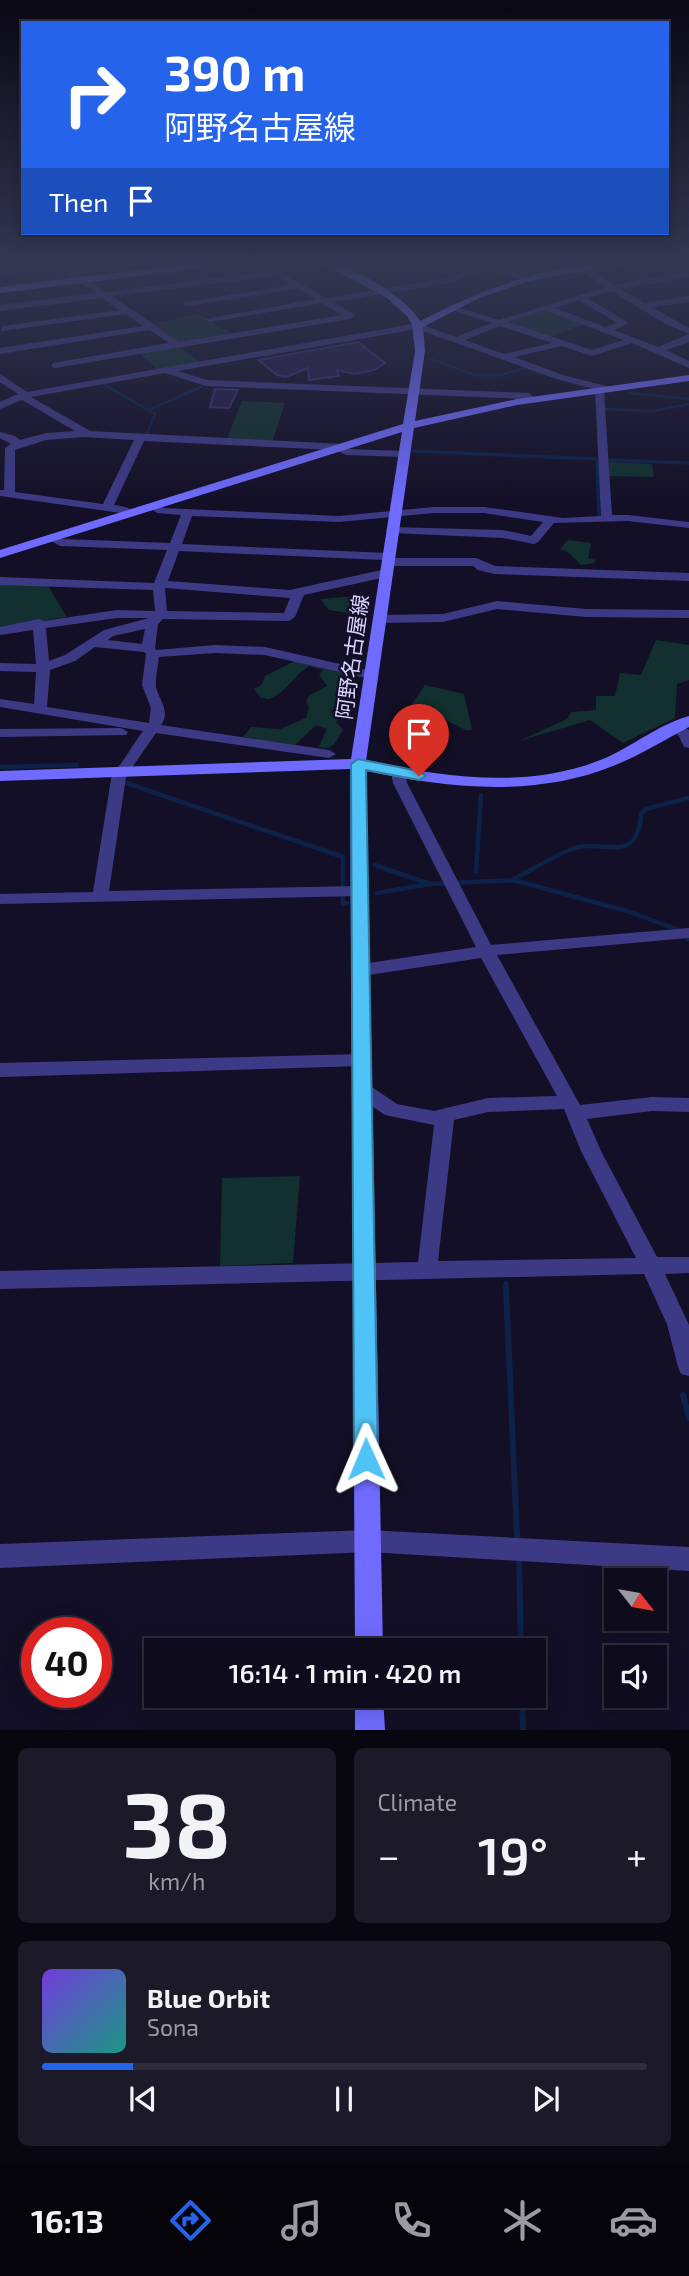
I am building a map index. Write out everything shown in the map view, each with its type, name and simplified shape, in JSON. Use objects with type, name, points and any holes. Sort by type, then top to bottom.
[{"type":"street","points":[[25,344],[55,366],[186,344]]},
{"type":"street","points":[[0,406],[24,395],[55,366],[110,344]]},
{"type":"street","points":[[213,344],[234,358]]},
{"type":"street","points":[[0,351],[55,366],[165,370],[316,344]]},
{"type":"street","name":"阿野名古屋線","points":[[369,1638],[358,764],[419,344]]},
{"type":"street","points":[[471,344],[603,390]]},
{"type":"street","points":[[506,356],[559,344]]},
{"type":"street","points":[[564,344],[592,353],[621,344]]},
{"type":"street","points":[[642,344],[689,365]]},
{"type":"street","points":[[659,350],[678,344]]},
{"type":"street","points":[[165,370],[206,383],[529,396],[532,400]]},
{"type":"street","points":[[0,377],[24,395],[31,404],[86,433]]},
{"type":"street","points":[[0,554],[409,426],[532,400],[689,378]]},
{"type":"street","points":[[603,390],[607,519]]},
{"type":"street","points":[[130,514],[124,510],[4,493],[10,447],[47,438],[86,433],[140,439],[342,448],[346,452],[404,454]]},
{"type":"street","points":[[0,435],[11,438],[18,444]]},
{"type":"street","points":[[106,509],[140,439]]},
{"type":"street","points":[[154,506],[161,511],[393,523],[503,534],[534,540],[551,519]]},
{"type":"street","points":[[393,523],[433,510],[484,510],[551,519],[628,518],[689,526]]},
{"type":"street","points":[[100,897],[123,773],[147,732],[158,720],[158,708],[149,685],[150,651],[160,586],[188,512]]},
{"type":"street","points":[[53,538],[60,542],[387,564],[476,562],[482,567],[495,570],[689,577]]},
{"type":"street","points":[[0,581],[298,593],[387,564]]},
{"type":"street","points":[[0,667],[43,668],[98,642],[110,633],[169,615],[289,617],[298,593]]},
{"type":"street","points":[[380,619],[443,618],[497,605],[586,613],[689,614]]},
{"type":"street","points":[[0,631],[39,623],[117,614],[157,618]]},
{"type":"street","points":[[39,623],[44,711],[39,732]]},
{"type":"street","points":[[98,642],[150,651],[265,651],[372,675]]},
{"type":"street","points":[[0,703],[147,732],[329,754]]},
{"type":"street","points":[[0,776],[358,764],[461,782],[499,783],[556,778],[606,764],[683,724],[689,744]]},
{"type":"street","points":[[0,733],[147,732]]},
{"type":"street","points":[[398,772],[400,783],[486,951],[572,1107],[591,1151],[651,1266],[678,1324],[689,1367]]},
{"type":"street","points":[[0,900],[361,891]]},
{"type":"street","points":[[362,970],[486,951],[685,933]]},
{"type":"street","points":[[0,1070],[363,1060]]},
{"type":"street","points":[[362,1090],[391,1110],[434,1118],[488,1105],[689,1105]]},
{"type":"street","points":[[428,1271],[446,1115]]},
{"type":"street","points":[[0,1280],[689,1265]]},
{"type":"street","points":[[0,1556],[368,1541],[689,1559]]},
{"type":"street","points":[[369,1708],[370,1730]]},
{"type":"green space","points":[[181,347],[200,363],[158,370],[139,353]]},
{"type":"green space","points":[[242,401],[285,403],[272,443],[226,441]]},
{"type":"green space","points":[[609,462],[652,464],[654,477],[608,476]]},
{"type":"green space","points":[[568,540],[591,543],[588,558],[596,560],[594,563],[581,565],[569,553],[560,549]]},
{"type":"green space","points":[[0,584],[48,586],[67,617],[0,627]]},
{"type":"green space","points":[[371,595],[368,616],[329,610],[320,599]]},
{"type":"green space","points":[[656,640],[689,645],[689,680],[677,684],[675,718],[623,743],[590,720],[519,741],[567,719],[571,712],[596,710],[596,696],[615,696],[620,673],[641,675]]},
{"type":"green space","points":[[295,661],[351,673],[356,677],[349,708],[344,712],[333,709],[330,712],[339,716],[336,722],[343,730],[328,748],[319,747],[327,729],[316,725],[295,745],[243,737],[251,727],[280,729],[306,718],[309,707],[306,701],[309,696],[327,686],[319,675],[323,670],[309,666],[280,693],[269,699],[261,698],[254,689],[262,684],[265,676]]},
{"type":"green space","points":[[425,685],[464,694],[472,730],[466,730],[412,704]]},
{"type":"green space","points":[[300,1176],[293,1263],[220,1266],[222,1178]]},
{"type":"building","points":[[360,344],[385,363],[374,370],[355,374],[337,370],[339,376],[309,380],[308,368],[286,377],[277,375],[258,360]]},
{"type":"building","points":[[215,389],[238,390],[229,408],[210,407]]},
{"type":"waterway","points":[[428,358],[475,375],[500,375],[525,368],[586,387]]},
{"type":"waterway","points":[[103,384],[155,414],[146,437]]},
{"type":"waterway","points":[[149,410],[201,387]]},
{"type":"waterway","points":[[630,393],[689,399]]},
{"type":"waterway","points":[[605,409],[653,411],[689,404]]},
{"type":"waterway","points":[[413,451],[596,459]]},
{"type":"waterway","points":[[608,460],[689,463]]},
{"type":"waterway","points":[[597,463],[599,515]]},
{"type":"waterway","points":[[0,767],[77,765]]},
{"type":"waterway","points":[[126,783],[343,857],[343,886]]},
{"type":"waterway","points":[[476,872],[481,795]]},
{"type":"waterway","points":[[514,879],[572,849],[583,846],[625,846],[633,841],[641,814],[646,809],[689,798]]},
{"type":"waterway","points":[[375,865],[430,884]]},
{"type":"waterway","points":[[430,884],[513,880],[627,911],[676,929],[689,939],[686,937]]},
{"type":"waterway","points":[[377,893],[430,884]]},
{"type":"waterway","points":[[343,897],[343,904],[347,903]]},
{"type":"waterway","points":[[506,1283],[506,1288]]},
{"type":"waterway","points":[[506,1288],[517,1537]]},
{"type":"waterway","points":[[683,1395],[689,1418]]},
{"type":"waterway","points":[[519,1558],[521,1638]]},
{"type":"waterway","points":[[522,1708],[523,1730]]},
{"type":"route","points":[[366,1459],[358,764],[419,776]]}]
